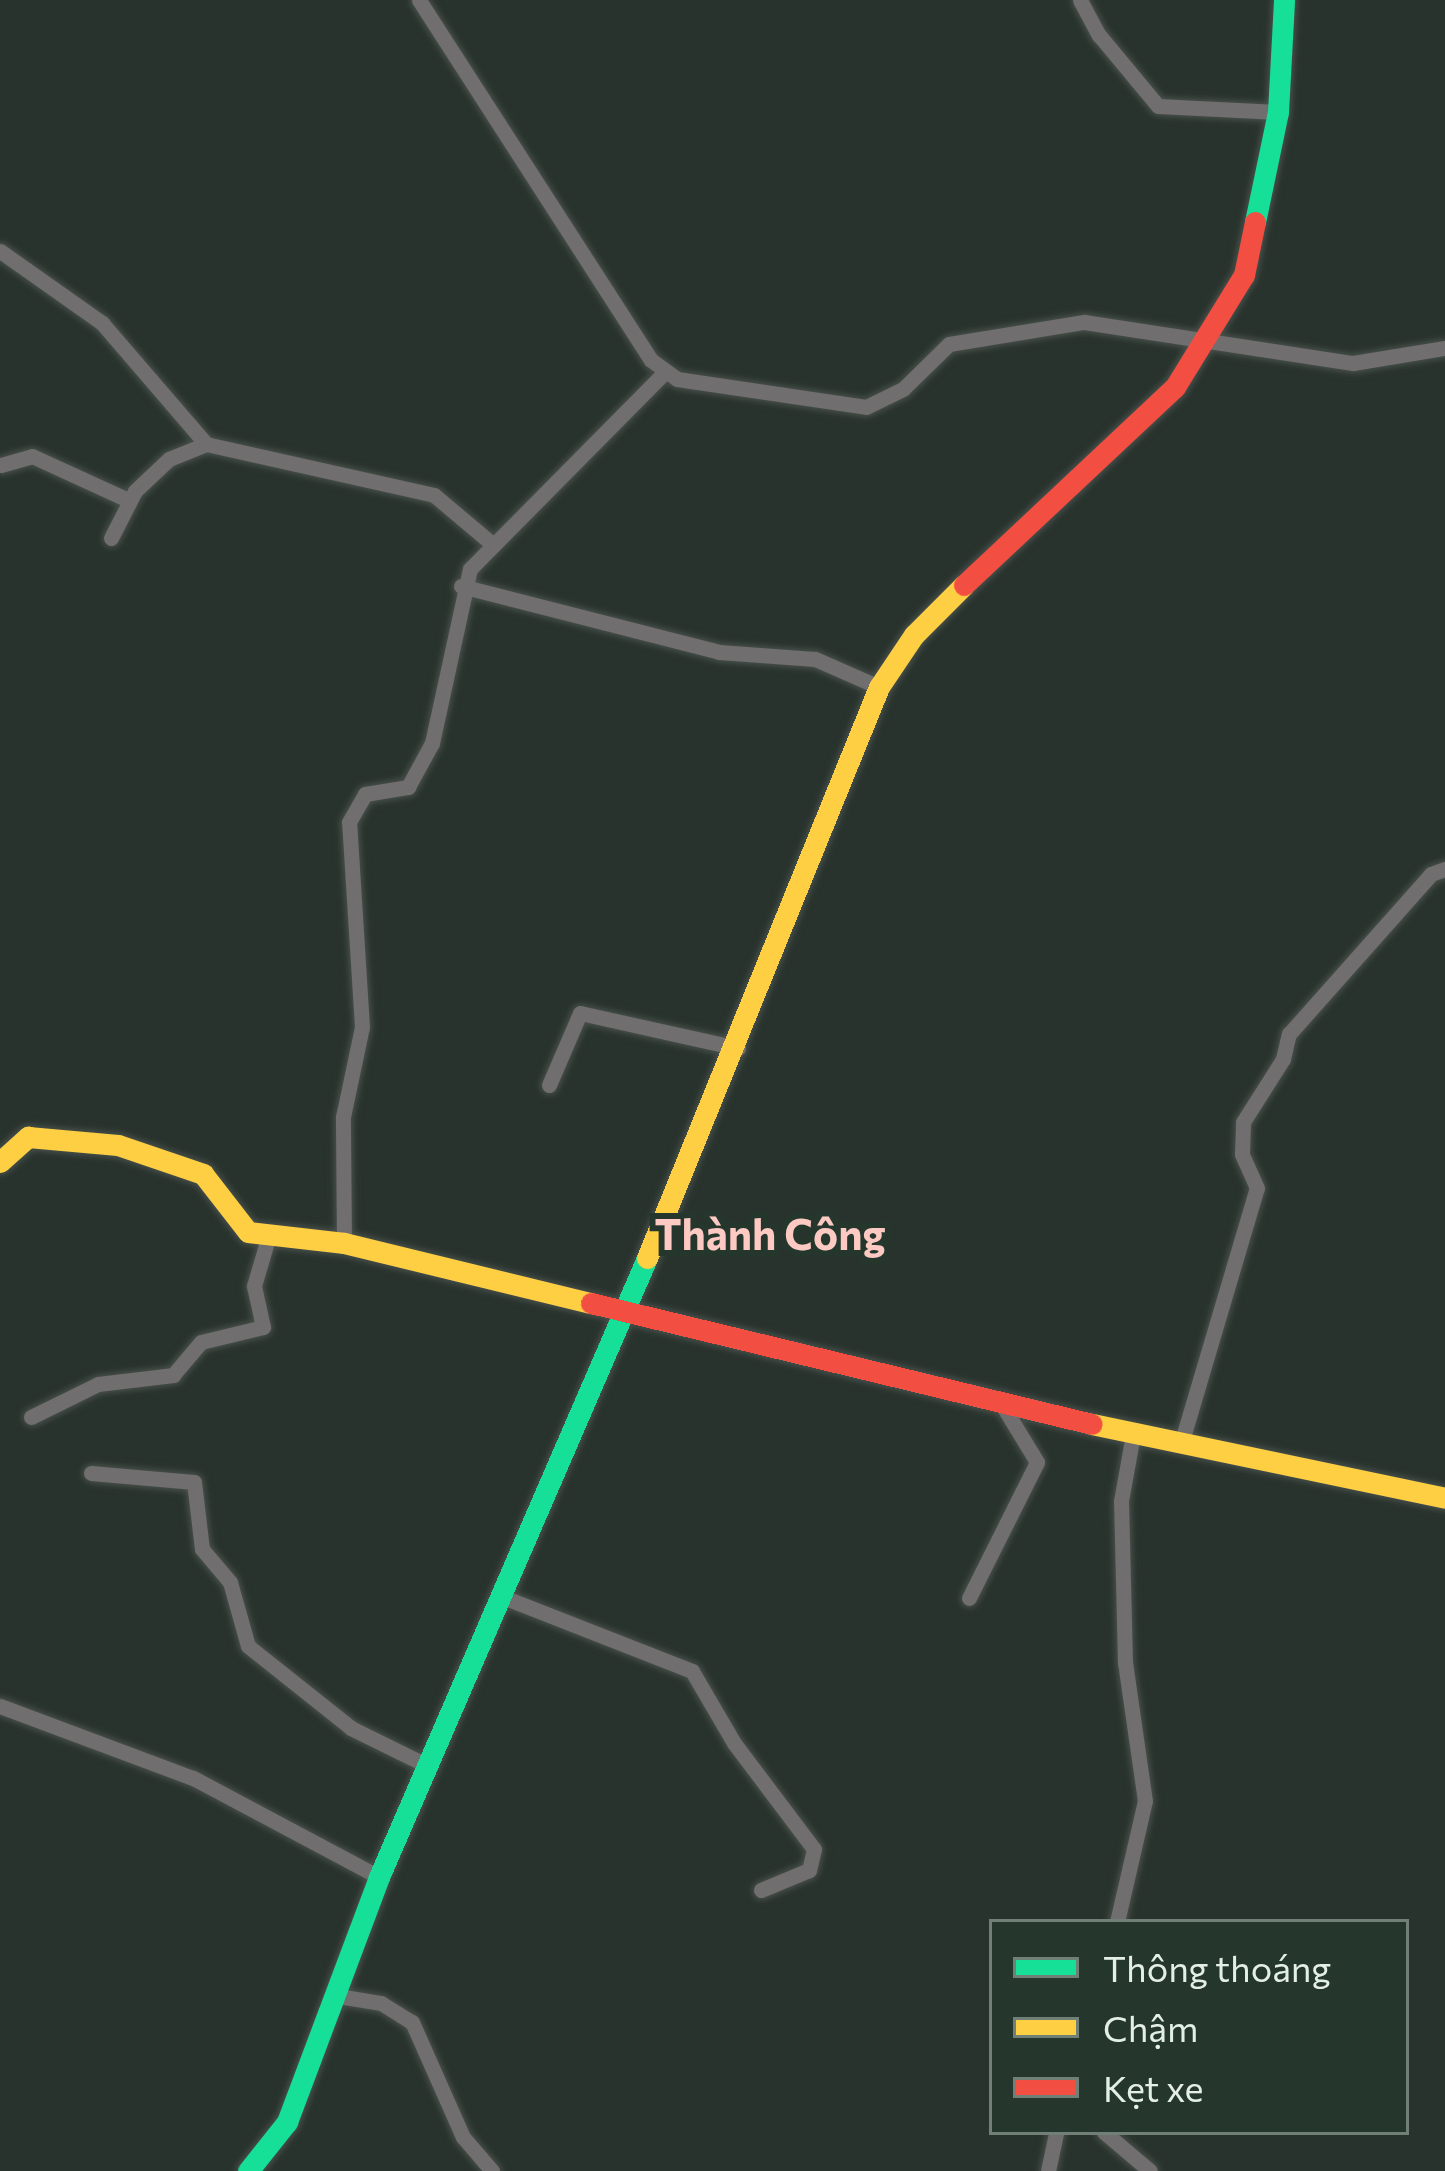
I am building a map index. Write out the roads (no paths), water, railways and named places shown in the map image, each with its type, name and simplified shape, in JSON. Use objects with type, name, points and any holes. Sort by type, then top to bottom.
[{"type":"street","points":[[418,0],[665,372],[842,409],[886,400],[934,354],[968,337],[1084,322],[1201,344],[1377,364],[1445,348]]},
{"type":"street","points":[[1080,0],[1099,35],[1158,106],[1278,112]]},
{"type":"street","points":[[248,2171],[287,2122],[379,1877],[738,1048],[880,687],[914,635],[1165,397],[1249,263],[1278,112],[1284,0]]},
{"type":"street","points":[[0,251],[102,323],[206,444]]},
{"type":"street","points":[[344,1243],[344,1117],[362,1027],[349,822],[365,794],[408,787],[432,743],[461,586],[490,543],[665,372]]},
{"type":"street","points":[[111,538],[128,500],[169,459],[206,444],[434,494],[490,543]]},
{"type":"street","points":[[1,465],[32,456],[128,500]]},
{"type":"street","points":[[461,586],[719,652],[802,656],[880,687]]},
{"type":"street","points":[[1181,1444],[1257,1188],[1242,1154],[1243,1122],[1283,1059],[1289,1034],[1431,874],[1445,869]]},
{"type":"street","points":[[549,1085],[580,1013],[738,1048]]},
{"type":"street","points":[[0,1162],[35,1136],[128,1148],[203,1174],[239,1228],[344,1243],[996,1396],[1132,1435],[1445,1498]]},
{"type":"street","points":[[31,1417],[98,1384],[172,1375],[201,1342],[262,1328],[254,1286],[269,1235]]},
{"type":"street","points":[[969,1598],[1037,1462],[1033,1443],[996,1396]]},
{"type":"street","points":[[1118,1919],[1145,1801],[1125,1663],[1121,1502],[1132,1435]]},
{"type":"street","points":[[91,1474],[194,1482],[202,1549],[230,1582],[248,1646],[351,1728],[430,1767]]},
{"type":"street","points":[[503,1597],[701,1681],[734,1743],[814,1849],[808,1870],[761,1890]]},
{"type":"street","points":[[0,1706],[193,1778],[379,1877]]},
{"type":"street","points":[[332,1995],[381,2002],[412,2022],[463,2138],[492,2171]]},
{"type":"street","points":[[1048,2171],[1055,2135]]},
{"type":"street","points":[[1108,2135],[1150,2171]]},
{"type":"district","name":"Thành Công","points":[[770,1233]]}]
